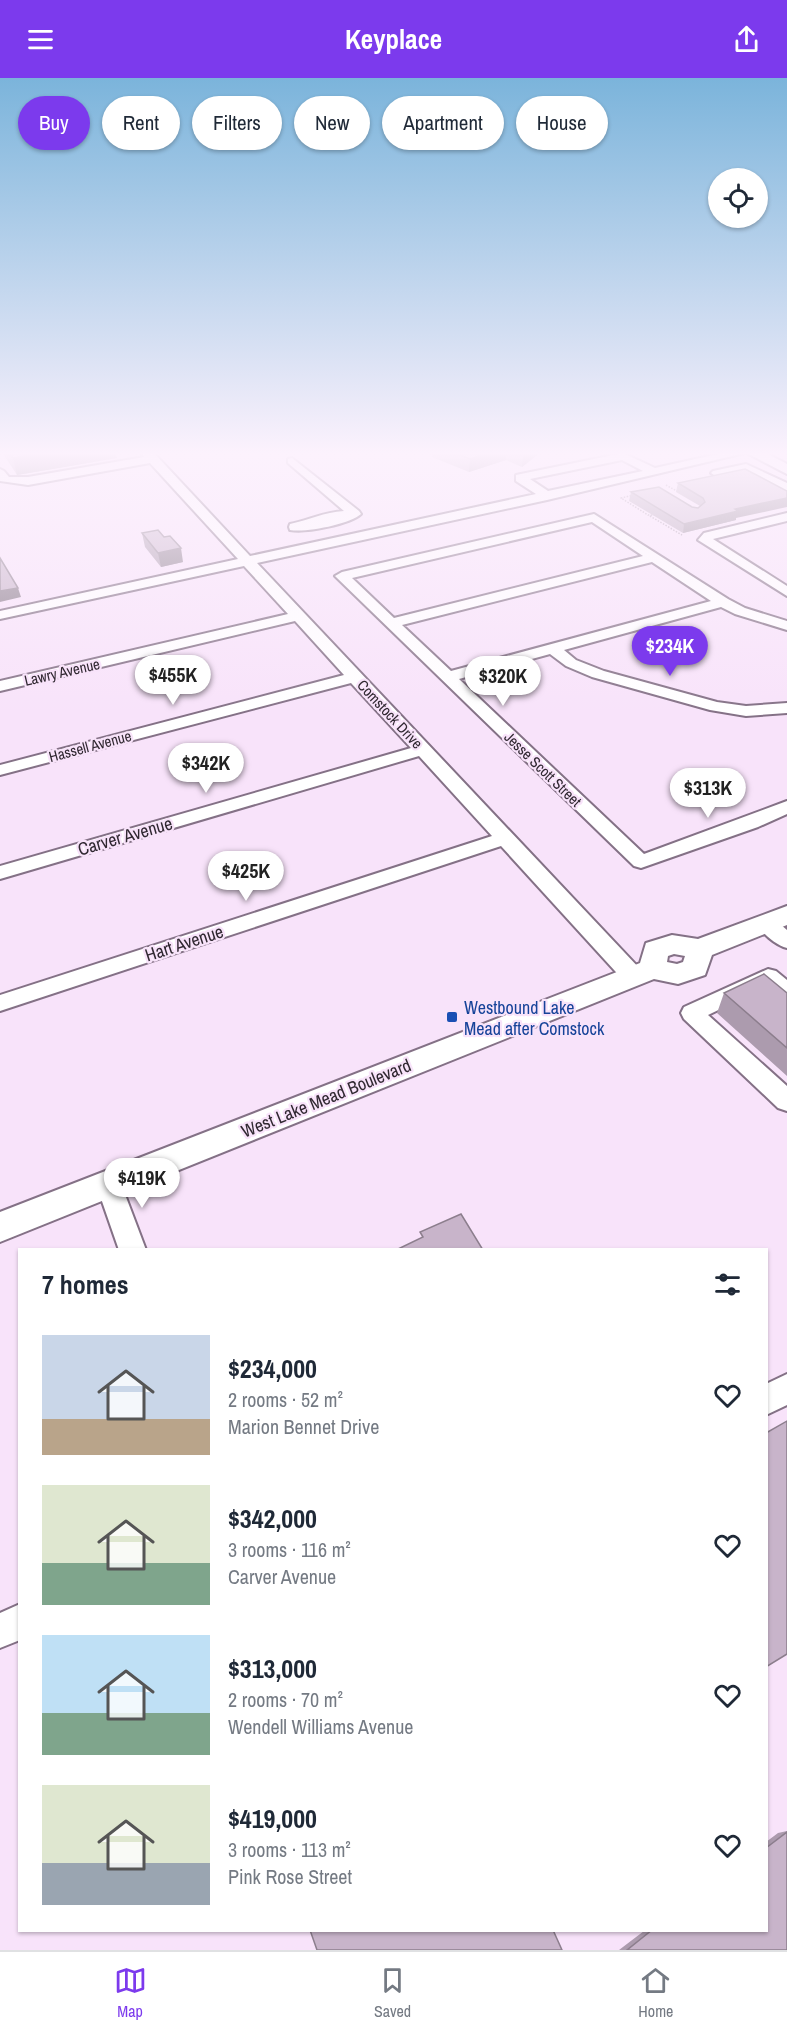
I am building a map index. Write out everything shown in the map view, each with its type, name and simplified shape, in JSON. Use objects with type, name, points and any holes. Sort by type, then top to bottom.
[{"type":"main road","name":"West Lake Mead Boulevard","points":[[0,1227],[642,972],[678,974],[695,968],[700,949],[777,919]]},
{"type":"street","name":"Comstock Drive","points":[[227,539],[505,838],[642,972]]},
{"type":"street","points":[[309,539],[318,547]]},
{"type":"street","points":[[0,615],[352,539]]},
{"type":"street","name":"Jesse Scott Street","points":[[501,539],[342,576],[641,862],[751,823],[787,807]]},
{"type":"street","points":[[626,539],[723,602],[787,626]]},
{"type":"street","points":[[705,539],[706,543],[787,592]]},
{"type":"street","points":[[391,623],[654,558]]},
{"type":"street","points":[[447,677],[723,602]]},
{"type":"street","name":"Lawry Avenue","points":[[0,686],[298,616]]},
{"type":"street","points":[[552,648],[571,663],[598,674],[716,707],[746,711],[787,708]]},
{"type":"street","name":"Hassell Avenue","points":[[0,770],[355,677]]},
{"type":"street","name":"Carver Avenue","points":[[0,873],[422,750]]},
{"type":"street","name":"Hart Avenue","points":[[0,1003],[505,838]]},
{"type":"street","points":[[777,919],[787,941]]},
{"type":"street","points":[[787,992],[768,977],[692,1013],[787,1101]]},
{"type":"street","points":[[109,1184],[132,1248]]},
{"type":"street","points":[[768,1400],[787,1389]]},
{"type":"street","points":[[0,1631],[18,1622]]},
{"type":"building","points":[[147,539],[173,539],[181,548],[158,553]]},
{"type":"building","points":[[0,558],[18,588],[0,591]]},
{"type":"building","points":[[764,974],[787,993],[787,1048],[724,993]]},
{"type":"building","points":[[461,1214],[482,1248],[400,1248],[423,1237],[420,1232]]},
{"type":"building","points":[[787,1421],[787,1654],[768,1666],[768,1432]]},
{"type":"building","points":[[787,1832],[787,1950],[627,1950],[650,1932],[768,1932],[768,1846]]},
{"type":"building","points":[[311,1932],[554,1932],[562,1950],[317,1950]]},
{"type":"place","name":"Westbound Lake Mead after Comstock","points":[[452,1017]]}]
